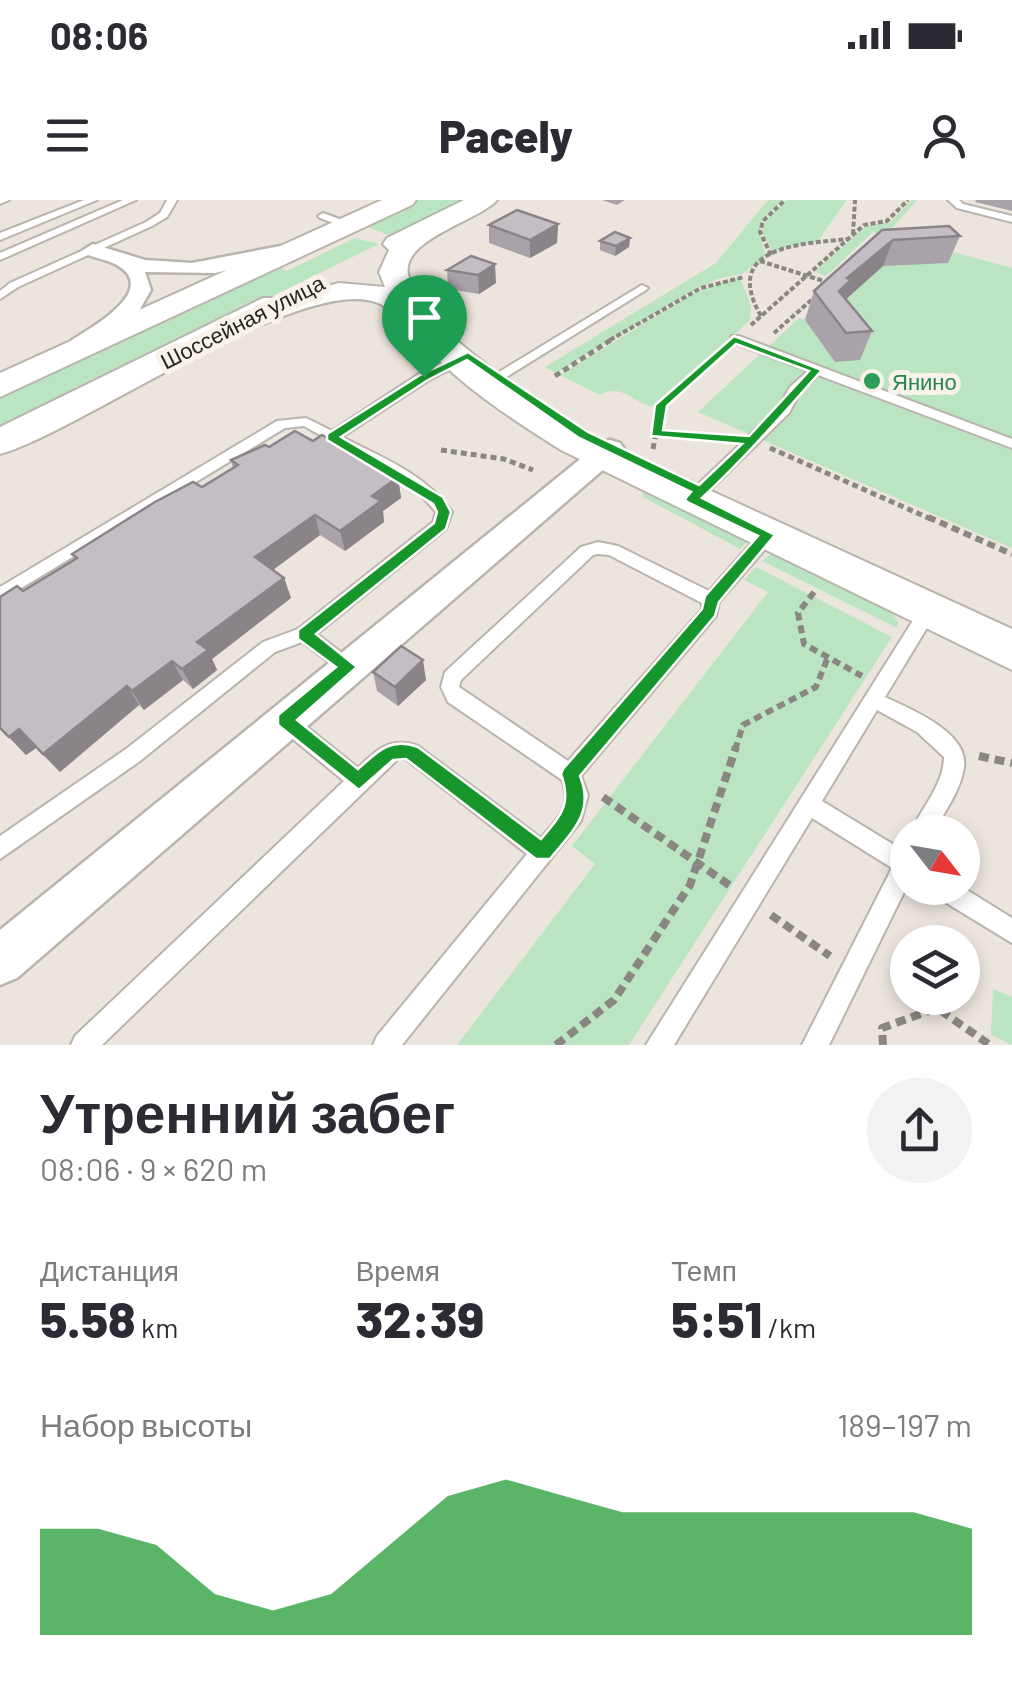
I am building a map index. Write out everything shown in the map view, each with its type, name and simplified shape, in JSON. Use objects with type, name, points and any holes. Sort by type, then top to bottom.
[{"type":"street","name":"Шоссейная улица","points":[[0,386],[296,249],[335,221],[402,200]]},
{"type":"street","name":"Шоссейная улица","points":[[0,442],[484,200]]},
{"type":"street","points":[[424,230],[394,258],[392,268],[405,295],[478,369]]},
{"type":"street","points":[[70,353],[137,303],[142,291],[141,280],[130,265],[102,245]]},
{"type":"street","points":[[130,265],[161,270],[208,270],[296,249]]},
{"type":"street","points":[[246,319],[339,292],[393,298],[548,427],[930,605],[1012,651]]},
{"type":"street","points":[[0,961],[606,452]]},
{"type":"street","points":[[696,495],[768,535],[1012,637]]},
{"type":"lane","points":[[0,237],[92,200]]},
{"type":"lane","points":[[128,214],[134,200]]},
{"type":"lane","points":[[0,257],[134,200]]},
{"type":"lane","points":[[0,296],[14,285],[164,215],[172,200]]},
{"type":"lane","points":[[953,200],[960,206],[1012,219]]},
{"type":"lane","points":[[102,245],[120,227]]},
{"type":"lane","points":[[332,437],[642,288]]},
{"type":"lane","points":[[734,340],[1012,444]]},
{"type":"lane","points":[[696,495],[753,440],[816,370]]},
{"type":"lane","points":[[0,595],[282,424],[306,422],[398,473],[438,501],[444,512],[440,525],[304,634],[269,647],[132,755],[0,849]]},
{"type":"lane","points":[[570,774],[710,611],[711,600],[768,535]]},
{"type":"lane","points":[[386,1045],[574,814],[578,795],[570,774],[456,696],[450,687],[452,677],[587,552],[598,548],[612,550],[711,600]]},
{"type":"lane","points":[[659,1045],[930,605]]},
{"type":"lane","points":[[304,634],[348,667]]},
{"type":"lane","points":[[876,693],[954,750],[956,764],[930,815]]},
{"type":"lane","points":[[284,720],[359,781]]},
{"type":"lane","points":[[84,1045],[386,754],[398,749],[411,752],[543,852]]},
{"type":"lane","points":[[808,804],[890,853]]},
{"type":"lane","points":[[814,1045],[890,896]]},
{"type":"lane","points":[[970,905],[1012,931]]},
{"type":"path","points":[[771,254],[760,232],[763,221],[784,200]]},
{"type":"path","points":[[850,237],[855,200]]},
{"type":"path","points":[[651,463],[661,405],[864,225],[887,221],[908,200]]},
{"type":"path","points":[[554,376],[689,295],[720,280],[744,277],[771,254],[850,237]]},
{"type":"path","points":[[760,261],[840,286]]},
{"type":"path","points":[[758,348],[842,271]]},
{"type":"path","points":[[744,277],[744,290],[761,316]]},
{"type":"path","points":[[656,433],[753,440],[1012,554]]},
{"type":"path","points":[[441,450],[504,459],[534,470]]},
{"type":"path","points":[[814,592],[798,613],[804,644],[876,693]]},
{"type":"path","points":[[556,1045],[614,1000],[690,885],[743,725],[816,687],[828,657]]},
{"type":"path","points":[[570,774],[852,971]]},
{"type":"path","points":[[883,1045],[882,1028],[936,1008],[990,1045]]},
{"type":"green space","points":[[418,200],[468,200],[393,237],[364,225]]},
{"type":"green space","points":[[768,200],[782,200],[761,225],[766,256],[742,274],[717,279],[687,294],[556,373],[545,367],[716,263]]},
{"type":"green space","points":[[787,200],[847,200],[818,241],[772,251],[762,232],[766,221]]},
{"type":"green space","name":"Янино","points":[[912,200],[917,200],[887,234],[1012,268],[1012,548],[698,412],[873,256],[938,250],[873,232],[826,276],[815,272],[866,226],[890,222]]},
{"type":"green space","points":[[355,238],[379,244],[0,430],[0,396],[277,266],[287,271]]},
{"type":"green space","points":[[734,278],[741,280],[751,306],[750,320],[656,407],[615,391],[600,395],[560,375],[691,295]]},
{"type":"green space","points":[[642,480],[747,534],[747,542],[740,549],[643,497]]},
{"type":"green space","points":[[777,549],[883,598],[898,622],[897,628],[762,561]]},
{"type":"green space","points":[[756,567],[892,637],[629,1045],[457,1045],[595,864],[572,846],[768,592],[744,580]]},
{"type":"green space","points":[[993,989],[1012,997],[1012,1045],[991,1035]]},
{"type":"building","points":[[517,210],[558,224],[530,240],[489,225]]},
{"type":"building","points":[[949,226],[960,236],[893,240],[847,278],[851,280],[839,291],[872,331],[846,333],[814,291],[882,230]]},
{"type":"building","points":[[615,232],[630,238],[616,246],[600,241]]},
{"type":"building","points":[[471,256],[495,264],[478,275],[447,270]]},
{"type":"building","points":[[295,431],[313,441],[322,435],[398,477],[372,496],[381,501],[340,531],[315,515],[255,557],[284,578],[197,642],[208,650],[182,669],[172,661],[132,691],[127,686],[43,754],[19,729],[9,737],[0,728],[0,597],[17,586],[23,591],[77,558],[72,554],[155,502],[193,482],[202,487],[238,465],[231,460],[265,445],[269,447]]},
{"type":"building","points":[[401,646],[423,660],[395,687],[373,672]]},
{"type":"place","name":"Янино","points":[[872,381]]},
{"type":"route","points":[[424,377],[332,437],[398,473],[438,501],[444,512],[440,525],[304,634],[348,667],[284,720],[359,781],[386,754],[398,749],[411,752],[543,852],[574,814],[578,795],[570,774],[710,611],[711,600],[768,535],[692,499],[701,491],[753,440],[656,433],[661,405],[734,340],[816,370],[795,390],[784,410],[701,491],[583,435],[526,400],[468,355],[424,377]]}]
